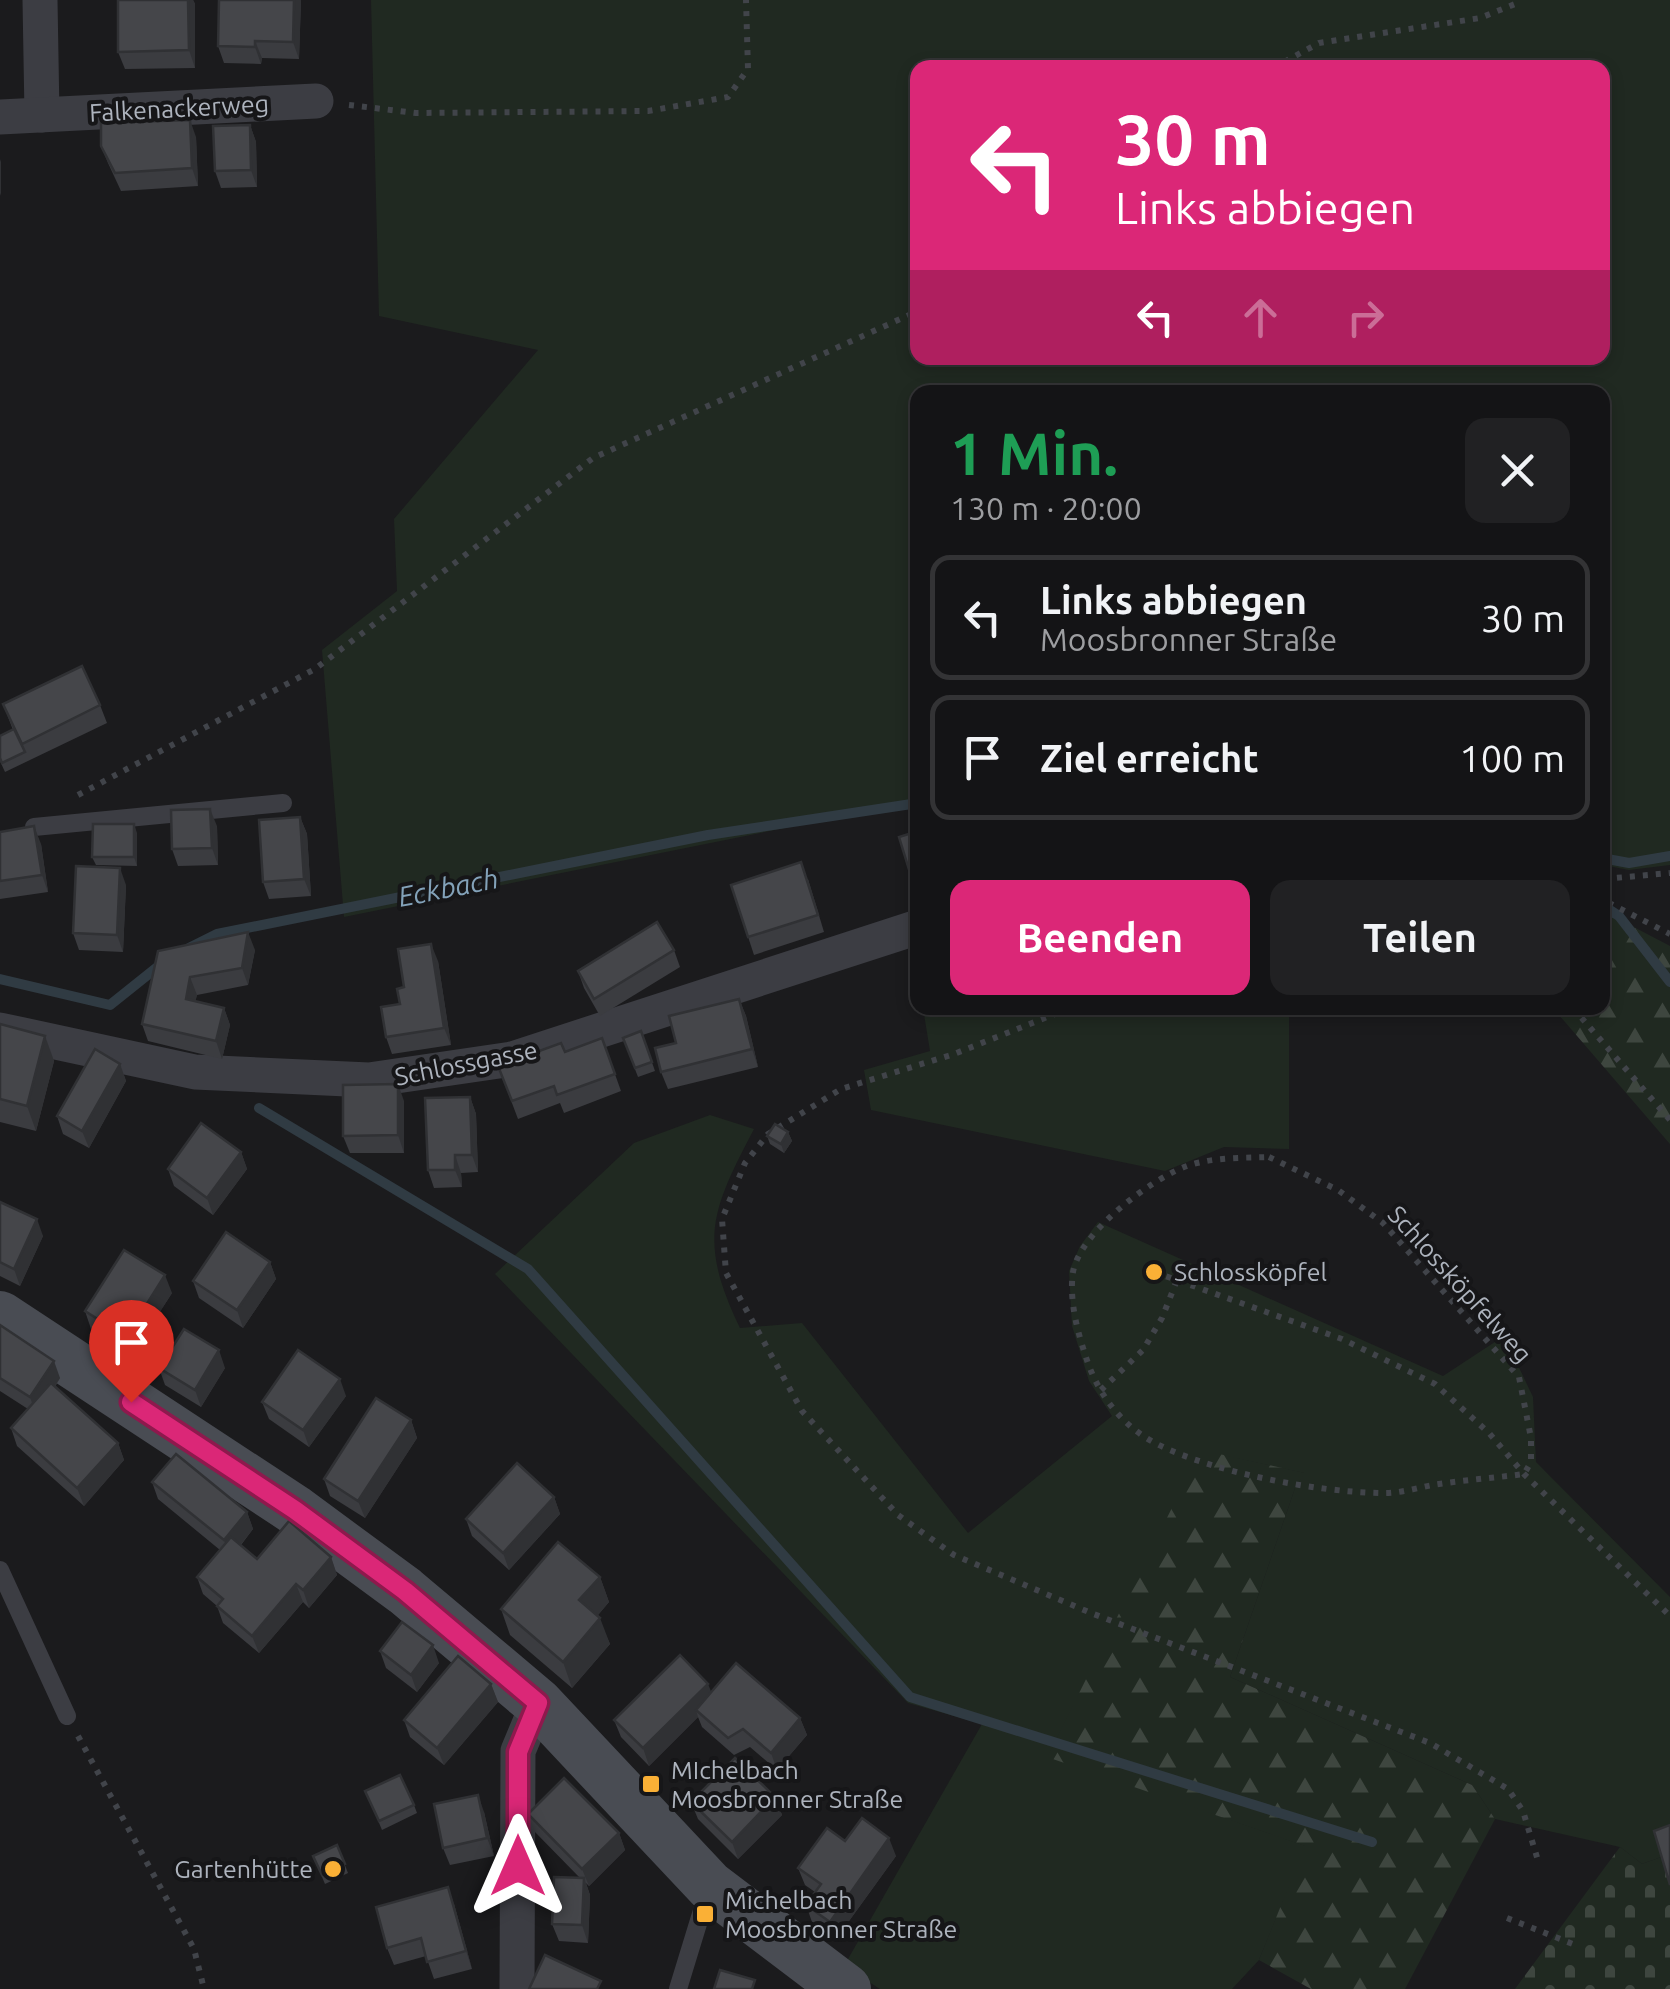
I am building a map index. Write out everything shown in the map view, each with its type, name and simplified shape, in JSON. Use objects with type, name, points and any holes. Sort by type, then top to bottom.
[{"type":"main road","points":[[0,1316],[295,1510],[405,1591],[538,1703],[710,1886],[846,1989]]},
{"type":"street","points":[[40,0],[42,115]]},
{"type":"street","name":"Falkenackerweg","points":[[0,117],[316,101]]},
{"type":"street","name":"Schlossgasse","points":[[0,1030],[195,1072],[369,1080],[512,1059],[910,930]]},
{"type":"street","points":[[517,1989],[518,1752],[538,1703]]},
{"type":"lane","points":[[17,830],[283,802]]},
{"type":"lane","points":[[0,1570],[67,1716]]},
{"type":"lane","points":[[678,1989],[710,1886]]},
{"type":"path","points":[[316,101],[416,113],[610,112],[648,111],[728,96],[748,69],[746,0]]},
{"type":"path","points":[[1288,60],[1319,43],[1480,18],[1515,4],[1516,0]]},
{"type":"path","points":[[17,830],[315,669],[592,458],[910,315]]},
{"type":"path","points":[[1610,878],[1670,873]]},
{"type":"path","points":[[1610,903],[1670,934]]},
{"type":"path","points":[[1052,1015],[954,1054],[841,1089],[768,1134],[745,1163],[722,1219],[726,1273],[802,1411],[898,1514],[954,1555],[1091,1613],[1430,1743],[1508,1789],[1523,1811],[1540,1864]]},
{"type":"path","points":[[1580,1015],[1670,1120]]},
{"type":"path","name":"Schlossköpfelweg","points":[[1227,1158],[1269,1158],[1338,1190],[1383,1224],[1519,1377],[1531,1438],[1531,1462],[1524,1474],[1384,1494],[1274,1480],[1201,1461],[1152,1442],[1120,1418],[1092,1378],[1076,1326],[1073,1273],[1078,1258],[1096,1233],[1154,1182],[1188,1166],[1227,1158]]},
{"type":"path","points":[[1154,1272],[1342,1339],[1435,1384],[1670,1616]]},
{"type":"path","points":[[1101,1390],[1143,1350],[1162,1318],[1177,1280]]},
{"type":"path","points":[[67,1716],[194,1950],[204,1989]]},
{"type":"path","points":[[1507,1918],[1578,1946]]},
{"type":"green space","points":[[371,0],[1670,0],[1670,865],[1629,870],[1610,866],[1610,385],[910,385],[910,808],[829,819],[344,917],[322,650],[397,591],[394,519],[538,350],[379,316]]},
{"type":"green space","points":[[1610,915],[1670,946],[1670,1144],[1559,1015],[1610,1015]]},
{"type":"green space","points":[[924,1015],[1289,1015],[1289,1149],[1224,1147],[1165,1171],[871,1110],[864,1070],[930,1051]]},
{"type":"green space","points":[[710,1115],[754,1129],[728,1182],[715,1227],[718,1272],[740,1328],[802,1323],[968,1533],[1112,1416],[1089,1381],[1072,1326],[1069,1271],[1080,1246],[1098,1222],[1443,1376],[1504,1336],[1533,1397],[1536,1462],[1670,1597],[1670,1854],[1642,1864],[1620,1847],[1495,1819],[1472,1785],[1230,1677],[1295,1488],[1304,1473],[1202,1451],[1048,1756],[1306,1846],[1259,1960],[1232,1989],[880,1989],[844,1966],[982,1724],[908,1703],[495,1274],[634,1143]]},
{"type":"green space","points":[[1201,1450],[1305,1473],[1295,1488],[1230,1677],[1472,1785],[1495,1819],[1405,1989],[1311,1989],[1259,1960],[1305,1846],[1047,1757]]},
{"type":"green space","points":[[1620,1847],[1642,1864],[1670,1854],[1670,1989],[1515,1989]]},
{"type":"building","points":[[118,0],[188,0],[189,50],[118,52]]},
{"type":"building","points":[[219,0],[294,0],[293,42],[255,41],[255,47],[218,46]]},
{"type":"building","points":[[190,120],[192,168],[115,173],[101,146],[101,123]]},
{"type":"building","points":[[250,125],[251,170],[215,171],[213,126]]},
{"type":"building","points":[[82,666],[100,705],[22,744],[3,704]]},
{"type":"building","points":[[14,729],[25,752],[2,763],[0,736]]},
{"type":"building","points":[[210,809],[212,848],[172,849],[171,810]]},
{"type":"building","points":[[300,817],[304,879],[263,882],[259,820]]},
{"type":"building","points":[[93,824],[134,824],[134,857],[92,857]]},
{"type":"building","points":[[34,826],[42,875],[0,881],[0,832]]},
{"type":"building","points":[[910,834],[910,873],[899,837]]},
{"type":"building","points":[[801,862],[818,915],[748,937],[731,885]]},
{"type":"building","points":[[76,866],[120,868],[117,935],[73,933]]},
{"type":"building","points":[[657,922],[674,950],[594,999],[578,971]]},
{"type":"building","points":[[248,932],[242,968],[190,977],[186,999],[224,1008],[216,1041],[142,1024],[158,951]]},
{"type":"building","points":[[431,944],[444,1028],[386,1037],[381,1007],[400,1004],[397,989],[404,987],[398,949]]},
{"type":"building","points":[[739,999],[752,1049],[661,1072],[655,1048],[676,1043],[669,1016]]},
{"type":"building","points":[[0,1024],[45,1036],[27,1106],[0,1099]]},
{"type":"building","points":[[641,1031],[652,1062],[635,1068],[623,1038]]},
{"type":"building","points":[[602,1038],[615,1074],[557,1095],[554,1086],[512,1101],[498,1066],[561,1043],[565,1052]]},
{"type":"building","points":[[95,1049],[120,1064],[82,1131],[57,1116]]},
{"type":"building","points":[[398,1084],[398,1135],[343,1136],[343,1085]]},
{"type":"building","points":[[470,1097],[472,1155],[455,1155],[455,1170],[428,1170],[425,1098]]},
{"type":"building","points":[[201,1123],[241,1152],[207,1198],[168,1169]]},
{"type":"building","points":[[775,1124],[788,1132],[781,1144],[767,1136]]},
{"type":"building","points":[[0,1202],[37,1219],[14,1269],[0,1262]]},
{"type":"building","points":[[226,1232],[270,1262],[237,1310],[193,1281]]},
{"type":"building","points":[[124,1250],[165,1275],[126,1337],[85,1311]]},
{"type":"building","points":[[0,1325],[54,1361],[30,1397],[0,1378]]},
{"type":"building","points":[[184,1329],[219,1350],[195,1390],[159,1368]]},
{"type":"building","points":[[298,1350],[340,1379],[303,1430],[262,1402]]},
{"type":"building","points":[[51,1383],[118,1443],[77,1488],[11,1428]]},
{"type":"building","points":[[376,1398],[411,1420],[358,1501],[324,1479]]},
{"type":"building","points":[[176,1454],[247,1512],[224,1540],[152,1482]]},
{"type":"building","points":[[517,1463],[554,1497],[503,1553],[466,1519]]},
{"type":"building","points":[[289,1521],[331,1557],[303,1590],[296,1584],[252,1636],[217,1606],[223,1599],[197,1577],[231,1537],[257,1559]]},
{"type":"building","points":[[558,1542],[600,1577],[579,1600],[600,1618],[563,1662],[501,1609]]},
{"type":"building","points":[[402,1622],[433,1645],[411,1675],[380,1651]]},
{"type":"building","points":[[680,1655],[708,1684],[643,1748],[614,1720]]},
{"type":"building","points":[[458,1656],[491,1684],[437,1748],[404,1720]]},
{"type":"building","points":[[736,1663],[800,1718],[771,1753],[743,1729],[728,1738],[696,1710]]},
{"type":"building","points":[[735,1758],[775,1797],[732,1842],[691,1802]]},
{"type":"building","points":[[400,1775],[414,1805],[379,1821],[365,1791]]},
{"type":"building","points":[[564,1778],[619,1833],[582,1869],[528,1814]]},
{"type":"building","points":[[478,1795],[487,1838],[443,1848],[434,1804]]},
{"type":"building","points":[[862,1818],[889,1838],[830,1922],[806,1905],[821,1884],[798,1868],[827,1828],[845,1841]]},
{"type":"building","points":[[1670,1825],[1670,1885],[1654,1831]]},
{"type":"building","points":[[337,1845],[345,1864],[322,1875],[313,1856]]},
{"type":"building","points":[[554,1877],[584,1878],[582,1925],[552,1924]]},
{"type":"building","points":[[448,1887],[466,1951],[427,1962],[421,1938],[387,1948],[376,1907]]},
{"type":"building","points":[[545,1955],[601,1981],[597,1989],[529,1989]]},
{"type":"building","points":[[720,1970],[755,1980],[752,1989],[714,1989]]},
{"type":"waterway","name":"Eckbach","points":[[189,948],[217,934],[708,835],[910,804]]},
{"type":"waterway","points":[[1610,859],[1629,863],[1670,856]]},
{"type":"waterway","name":"Eckbach","points":[[1610,910],[1619,916],[1670,982]]},
{"type":"waterway","name":"Eckbach","points":[[0,979],[110,1005],[165,961]]},
{"type":"waterway","points":[[259,1108],[528,1269],[910,1697],[1372,1842]]},
{"type":"place","name":"Schlossköpfel","points":[[1154,1272]]},
{"type":"place","name":"MIchelbach Moosbronner Straße","points":[[651,1784]]},
{"type":"place","name":"Gartenhütte","points":[[333,1869]]},
{"type":"place","name":"Michelbach Moosbronner Straße","points":[[705,1914]]},
{"type":"route","points":[[131,1402],[295,1510],[405,1591],[538,1703],[518,1752],[518,1866]]}]
